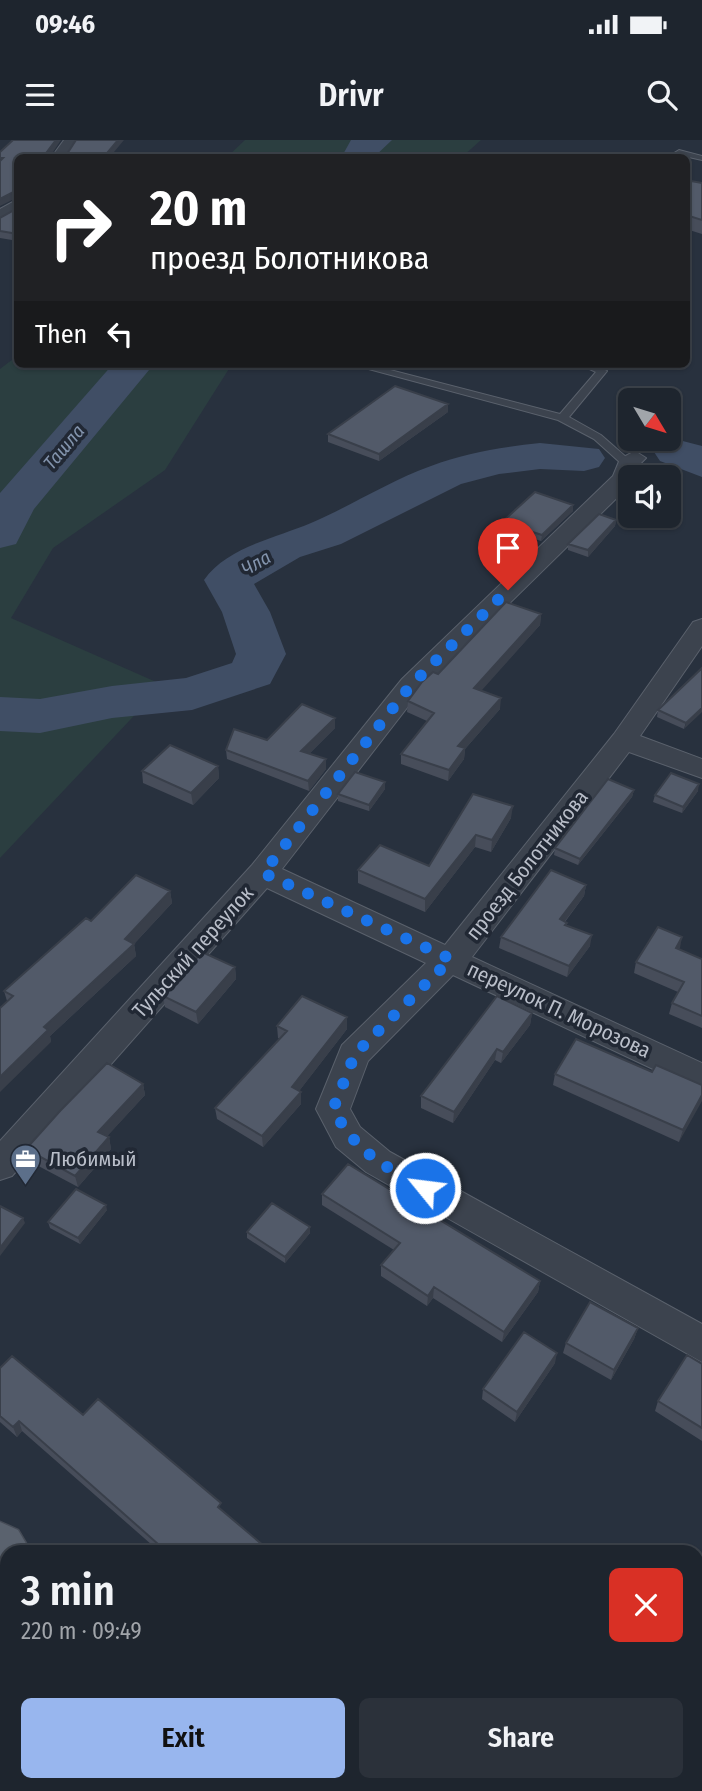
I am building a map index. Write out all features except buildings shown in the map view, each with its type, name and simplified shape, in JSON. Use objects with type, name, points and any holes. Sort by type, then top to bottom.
[{"type":"street","name":"Тульский переулок","points":[[0,1165],[263,873],[411,685],[624,478],[632,461]]},
{"type":"street","name":"проезд Болотникова","points":[[702,627],[624,740],[451,959],[355,1054],[333,1109],[348,1137],[378,1163],[702,1343]]},
{"type":"street","points":[[624,740],[702,769]]},
{"type":"street","name":"переулок П. Морозова","points":[[263,873],[702,1078]]},
{"type":"lane","points":[[370,368],[562,418],[586,428],[632,461]]},
{"type":"lane","points":[[562,418],[602,371],[594,368]]},
{"type":"shaded area","points":[[245,140],[481,140],[465,154],[230,154]]},
{"type":"shaded area","points":[[14,358],[14,368],[229,368],[165,470],[53,548],[11,618],[163,685],[0,858],[0,369]]},
{"type":"waterway","name":"Ташла","points":[[359,154],[363,146],[376,140]]},
{"type":"waterway","name":"Ташла","points":[[0,534],[13,506],[131,368]]},
{"type":"waterway","name":"Чла","points":[[675,452],[692,456],[702,464]]},
{"type":"waterway","name":"Чла","points":[[0,714],[40,716],[112,702],[192,694],[252,673],[261,654],[246,612],[228,580],[284,547],[325,534],[446,475],[496,461],[540,456],[584,458]]},
{"type":"place","name":"Любимый","points":[[26,1186]]},
{"type":"route","points":[[425,1188],[378,1163],[348,1137],[333,1109],[355,1054],[451,959],[263,873],[411,685],[508,590]]}]
